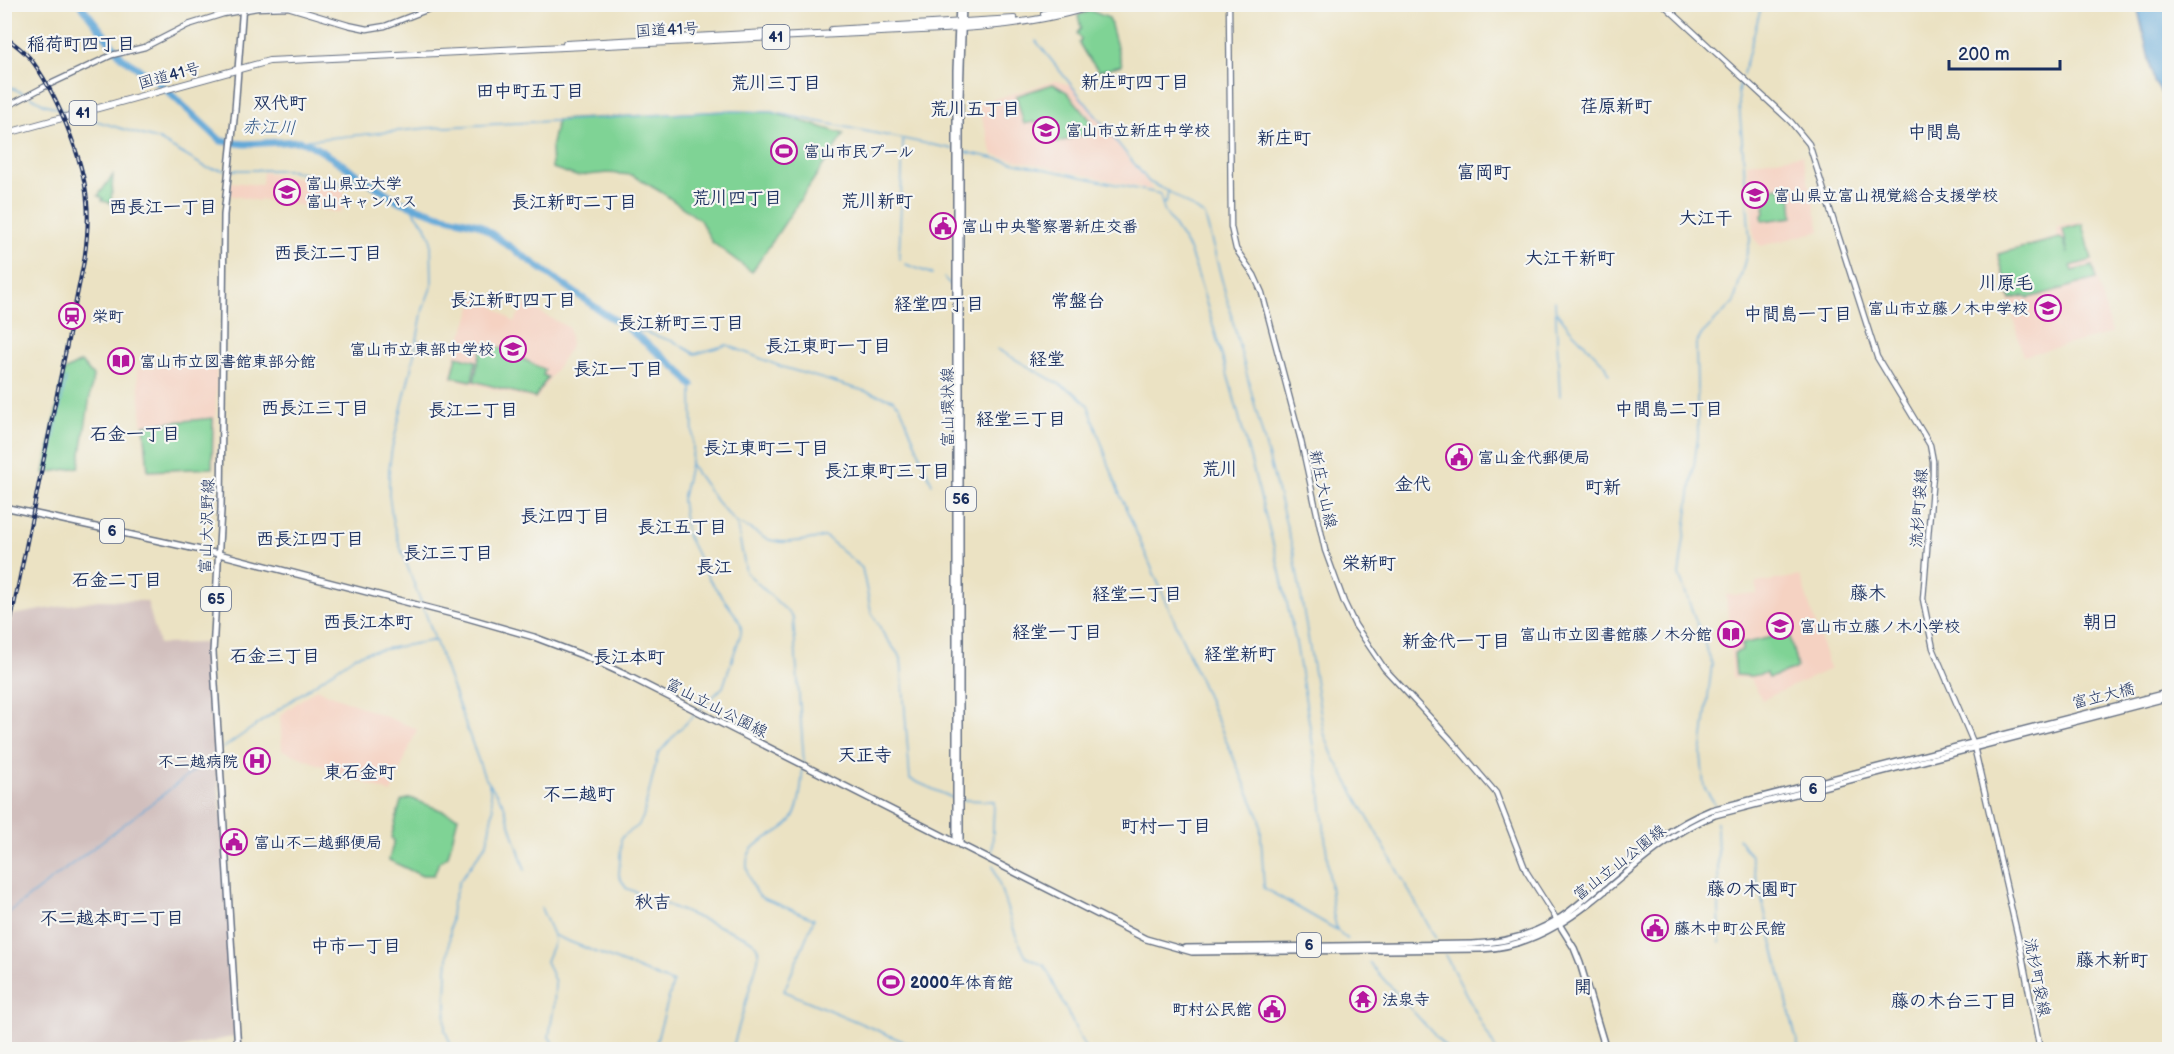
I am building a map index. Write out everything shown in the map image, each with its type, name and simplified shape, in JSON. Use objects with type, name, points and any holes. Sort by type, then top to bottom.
[{"type":"highway","name":"国道41号","points":[[961,26],[1007,20],[1084,4]]},
{"type":"highway","name":"国道41号","points":[[4,134],[238,69],[290,59],[451,52],[530,45],[995,26],[1059,16],[1098,4]]},
{"type":"main road","points":[[4,108],[112,56],[145,47],[201,20],[242,8],[288,8],[348,26],[367,29],[385,26],[442,4]]},
{"type":"main road","name":"富山環状線","points":[[958,844],[958,150],[961,4]]},
{"type":"main road","name":"新庄大山線","points":[[1229,4],[1232,232],[1236,249],[1254,275],[1264,301],[1301,441],[1325,550],[1337,586],[1355,625],[1384,668],[1496,793],[1526,871],[1558,923]]},
{"type":"main road","name":"流杉町袋線","points":[[1663,4],[1791,122],[1809,144],[1877,357],[1932,452],[1933,475],[1923,599],[1933,648],[1974,744],[2021,950],[2040,1050]]},
{"type":"main road","name":"富山大沢野線","points":[[238,1050],[213,652],[219,554],[224,215],[242,8]]},
{"type":"main road","name":"富山立山公園線","points":[[4,507],[219,554],[534,637],[587,657],[1146,939],[1180,949],[1486,943],[1521,936],[1558,923],[1657,839],[1698,815],[1728,804],[2102,711]]},
{"type":"main road","name":"富立大橋","points":[[2042,724],[2162,696],[2169,692]]},
{"type":"main road","name":"富立大橋","points":[[2162,696],[2169,697]]},
{"type":"main road","name":"富山立山公園線","points":[[1974,744],[2042,724]]},
{"type":"main road","points":[[1558,923],[1574,948],[1580,963],[1605,1050]]},
{"type":"shaded area","name":"富山市立新庄中学校","points":[[1055,81],[1071,85],[1153,190],[993,155],[978,104]]},
{"type":"shaded area","points":[[1802,155],[1820,231],[1761,246],[1754,239],[1747,163]]},
{"type":"shaded area","name":"富山県立大学 富山キャンパス","points":[[263,172],[312,180],[312,183],[344,189],[341,213],[229,195],[230,182],[262,185]]},
{"type":"shaded area","points":[[2082,221],[2112,333],[2023,356],[1996,253],[2057,237],[2057,227]]},
{"type":"shaded area","name":"富山市立東部中学校","points":[[477,294],[514,322],[525,304],[569,328],[571,346],[536,400],[450,378],[456,352]]},
{"type":"shaded area","points":[[217,362],[214,468],[147,473],[137,369]]},
{"type":"shaded area","points":[[1800,576],[1830,669],[1762,700],[1750,678],[1733,678],[1726,595],[1757,594],[1756,583]]},
{"type":"shaded area","points":[[98,600],[147,601],[159,644],[205,643],[227,880],[237,1036],[175,1049],[5,1050],[4,655],[12,615]]},
{"type":"shaded area","points":[[316,689],[417,729],[391,793],[282,750],[280,715]]},
{"type":"green space","points":[[1091,11],[1109,18],[1122,65],[1099,71],[1079,43],[1081,40],[1077,33],[1081,28],[1078,15]]},
{"type":"green space","points":[[1053,84],[1067,92],[1091,121],[1086,127],[1085,134],[1056,143],[1053,133],[1034,122],[1024,124],[1016,96]]},
{"type":"green space","points":[[725,111],[771,112],[844,134],[752,272],[712,242],[700,220],[661,192],[632,175],[608,173],[576,176],[552,168],[551,149],[557,120]]},
{"type":"green space","points":[[113,175],[111,203],[102,201],[103,198],[98,196]]},
{"type":"green space","points":[[1781,187],[1782,193],[1791,193],[1793,217],[1763,221],[1762,215],[1765,213],[1764,207],[1766,206],[1763,189]]},
{"type":"green space","points":[[2083,224],[2092,260],[2071,266],[2073,271],[2092,266],[2096,279],[2029,298],[2024,296],[2010,299],[1998,254],[2060,238],[2064,241],[2068,254],[2063,229]]},
{"type":"green space","points":[[482,344],[511,350],[511,353],[545,370],[543,375],[548,377],[535,398],[474,381]]},
{"type":"green space","points":[[457,356],[476,361],[472,381],[452,377]]},
{"type":"green space","points":[[81,362],[93,376],[79,467],[44,473],[64,371]]},
{"type":"green space","points":[[213,418],[212,468],[148,471],[144,425]]},
{"type":"green space","points":[[1789,633],[1797,667],[1769,678],[1766,673],[1752,676],[1736,675],[1734,653],[1742,650],[1742,644]]},
{"type":"green space","points":[[410,798],[458,817],[448,856],[439,862],[434,875],[420,875],[389,860],[394,840],[391,838],[401,801]]},
{"type":"water","points":[[2137,5],[2169,5],[2169,105],[2154,82]]},
{"type":"waterway","name":"赤江川","points":[[80,4],[122,57],[160,84],[221,141],[245,144],[299,141],[331,157],[398,201],[439,215],[478,224],[625,326],[679,370],[692,385]]},
{"type":"waterway","points":[[1743,74],[1762,4]]},
{"type":"waterway","points":[[1036,41],[1149,182],[1168,191],[1166,203],[1162,203]]},
{"type":"waterway","points":[[1715,804],[1704,787],[1701,754],[1712,664],[1679,575],[1698,436],[1696,344],[1702,334],[1734,302],[1750,241],[1738,91],[1741,79]]},
{"type":"waterway","points":[[4,84],[25,94]]},
{"type":"waterway","points":[[30,96],[44,104],[72,113]]},
{"type":"waterway","points":[[299,141],[428,128],[725,111],[771,112],[953,149]]},
{"type":"waterway","points":[[80,116],[159,140],[207,168],[225,170]]},
{"type":"waterway","points":[[899,259],[903,140]]},
{"type":"waterway","points":[[961,151],[1160,194],[1164,210],[1189,249],[1232,390],[1276,555],[1296,643],[1320,788],[1333,913],[1337,930]]},
{"type":"waterway","points":[[230,170],[290,170],[352,186],[358,175]]},
{"type":"waterway","points":[[1168,191],[1205,216],[1294,554],[1324,733],[1333,756],[1436,939]]},
{"type":"waterway","points":[[410,206],[426,227],[431,238],[432,285],[423,309],[392,448],[389,495],[393,523],[422,605]]},
{"type":"waterway","points":[[905,264],[932,274]]},
{"type":"waterway","points":[[944,278],[952,286]]},
{"type":"waterway","points":[[1555,301],[1560,396]]},
{"type":"waterway","points":[[1556,311],[1606,366],[1609,374]]},
{"type":"waterway","points":[[625,326],[675,342],[695,354],[727,345],[782,367],[892,399],[900,406],[932,484]]},
{"type":"waterway","points":[[997,349],[1075,393],[1088,405],[1118,490],[1260,819],[1264,888],[1337,930],[1347,939]]},
{"type":"waterway","points":[[51,452],[66,378]]},
{"type":"waterway","points":[[692,385],[693,451],[682,500],[687,535],[709,579],[737,617],[741,625],[741,633],[723,687],[658,754],[643,817],[638,826],[623,836],[621,840],[619,876],[626,888],[745,937],[756,946],[758,960],[732,1050]]},
{"type":"waterway","points":[[690,464],[717,502],[737,524],[774,541],[789,542],[826,537],[862,568],[871,611],[884,635],[901,658],[910,779],[955,799]]},
{"type":"waterway","points":[[737,525],[746,572],[793,617],[804,763]]},
{"type":"waterway","points":[[424,609],[484,776],[503,803],[525,870]]},
{"type":"waterway","points":[[222,749],[355,656],[436,640]]},
{"type":"waterway","points":[[4,916],[216,754]]},
{"type":"waterway","points":[[803,767],[800,796],[794,816],[784,828],[756,845],[748,858],[747,867],[750,879],[760,897],[814,919],[784,991],[924,1050]]},
{"type":"waterway","points":[[453,1050],[445,1030],[452,905],[459,882],[487,843],[493,809],[489,784]]},
{"type":"waterway","points":[[963,800],[994,801],[992,857]]},
{"type":"waterway","points":[[1717,822],[1720,942]]},
{"type":"waterway","points":[[1738,838],[1751,856],[1799,1050]]},
{"type":"waterway","points":[[993,865],[1015,933],[1024,953],[1028,958],[1045,966],[1086,1050]]},
{"type":"waterway","points":[[541,908],[553,935],[673,983],[654,1050]]},
{"type":"waterway","points":[[553,936],[554,942],[546,961],[555,982],[549,1037],[555,1050]]},
{"type":"waterway","points":[[1445,955],[1496,1050]]},
{"type":"waterway","points":[[1369,963],[1448,1050]]},
{"type":"railway","points":[[4,36],[29,57],[49,87],[58,106],[74,146],[85,184],[88,216],[84,261],[4,655]]},
{"type":"place","name":"富山市立新庄中学校","points":[[1046,130]]},
{"type":"place","name":"富山市民プール","points":[[784,151]]},
{"type":"place","name":"富山県立大学 富山キャンパス","points":[[287,192]]},
{"type":"place","name":"富山県立富山視覚総合支援学校","points":[[1755,195]]},
{"type":"place","name":"富山中央警察署新庄交番","points":[[943,226]]},
{"type":"place","name":"富山市立藤ノ木中学校","points":[[2048,308]]},
{"type":"place","name":"栄町","points":[[72,316]]},
{"type":"place","name":"富山市立東部中学校","points":[[513,349]]},
{"type":"place","name":"富山市立図書館東部分館","points":[[121,361]]},
{"type":"place","name":"富山金代郵便局","points":[[1459,457]]},
{"type":"place","name":"富山市立藤ノ木小学校","points":[[1780,626]]},
{"type":"place","name":"富山市立図書館藤ノ木分館","points":[[1731,634]]},
{"type":"place","name":"不二越病院","points":[[257,761]]},
{"type":"place","name":"富山不二越郵便局","points":[[234,842]]},
{"type":"place","name":"藤木中町公民館","points":[[1655,928]]},
{"type":"place","name":"2000年体育館","points":[[891,982]]},
{"type":"place","name":"法泉寺","points":[[1363,999]]},
{"type":"place","name":"町村公民館","points":[[1272,1009]]},
{"type":"district","name":"稲荷町四丁目","points":[[81,44]]},
{"type":"district","name":"新庄町四丁目","points":[[1135,82]]},
{"type":"district","name":"荒川三丁目","points":[[776,83]]},
{"type":"district","name":"田中町五丁目","points":[[530,91]]},
{"type":"district","name":"双代町","points":[[280,103]]},
{"type":"district","name":"荏原新町","points":[[1616,106]]},
{"type":"district","name":"荒川五丁目","points":[[975,109]]},
{"type":"district","name":"中間島","points":[[1935,132]]},
{"type":"district","name":"新庄町","points":[[1284,138]]},
{"type":"district","name":"富岡町","points":[[1484,172]]},
{"type":"district","name":"荒川四丁目","points":[[737,198]]},
{"type":"district","name":"荒川新町","points":[[877,201]]},
{"type":"district","name":"長江新町二丁目","points":[[574,202]]},
{"type":"district","name":"西長江一丁目","points":[[163,207]]},
{"type":"district","name":"大江干","points":[[1706,218]]},
{"type":"district","name":"西長江二丁目","points":[[328,253]]},
{"type":"district","name":"大江干新町","points":[[1570,258]]},
{"type":"district","name":"川原毛","points":[[2006,283]]},
{"type":"district","name":"長江新町四丁目","points":[[513,300]]},
{"type":"district","name":"常盤台","points":[[1078,301]]},
{"type":"district","name":"経堂四丁目","points":[[939,304]]},
{"type":"district","name":"中間島一丁目","points":[[1798,314]]},
{"type":"district","name":"長江新町三丁目","points":[[681,323]]},
{"type":"district","name":"長江東町一丁目","points":[[828,346]]},
{"type":"district","name":"経堂","points":[[1047,359]]},
{"type":"district","name":"長江一丁目","points":[[618,369]]},
{"type":"district","name":"西長江三丁目","points":[[315,408]]},
{"type":"district","name":"中間島二丁目","points":[[1669,409]]},
{"type":"district","name":"長江二丁目","points":[[473,410]]},
{"type":"district","name":"経堂三丁目","points":[[1021,419]]},
{"type":"district","name":"石金一丁目","points":[[135,434]]},
{"type":"district","name":"長江東町二丁目","points":[[766,448]]},
{"type":"district","name":"荒川","points":[[1220,469]]},
{"type":"district","name":"長江東町三丁目","points":[[887,471]]},
{"type":"district","name":"金代","points":[[1413,484]]},
{"type":"district","name":"町新","points":[[1603,487]]},
{"type":"district","name":"長江四丁目","points":[[565,516]]},
{"type":"district","name":"長江五丁目","points":[[682,527]]},
{"type":"district","name":"西長江四丁目","points":[[310,539]]},
{"type":"district","name":"長江三丁目","points":[[448,553]]},
{"type":"district","name":"栄新町","points":[[1369,563]]},
{"type":"district","name":"長江","points":[[714,567]]},
{"type":"district","name":"石金二丁目","points":[[117,580]]},
{"type":"district","name":"藤木","points":[[1868,593]]},
{"type":"district","name":"経堂二丁目","points":[[1137,594]]},
{"type":"district","name":"西長江本町","points":[[368,622]]},
{"type":"district","name":"朝日","points":[[2101,622]]},
{"type":"district","name":"経堂一丁目","points":[[1057,632]]},
{"type":"district","name":"新金代一丁目","points":[[1456,641]]},
{"type":"district","name":"経堂新町","points":[[1240,654]]},
{"type":"district","name":"石金三丁目","points":[[275,656]]},
{"type":"district","name":"長江本町","points":[[629,657]]},
{"type":"district","name":"天正寺","points":[[865,755]]},
{"type":"district","name":"東石金町","points":[[360,772]]},
{"type":"district","name":"不二越町","points":[[579,794]]},
{"type":"district","name":"町村一丁目","points":[[1166,826]]},
{"type":"district","name":"藤の木園町","points":[[1752,889]]},
{"type":"district","name":"秋吉","points":[[653,902]]},
{"type":"district","name":"不二越本町二丁目","points":[[112,918]]},
{"type":"district","name":"中市一丁目","points":[[356,946]]},
{"type":"district","name":"藤木新町","points":[[2112,960]]},
{"type":"district","name":"開","points":[[1583,987]]},
{"type":"district","name":"藤の木台三丁目","points":[[1954,1001]]}]
